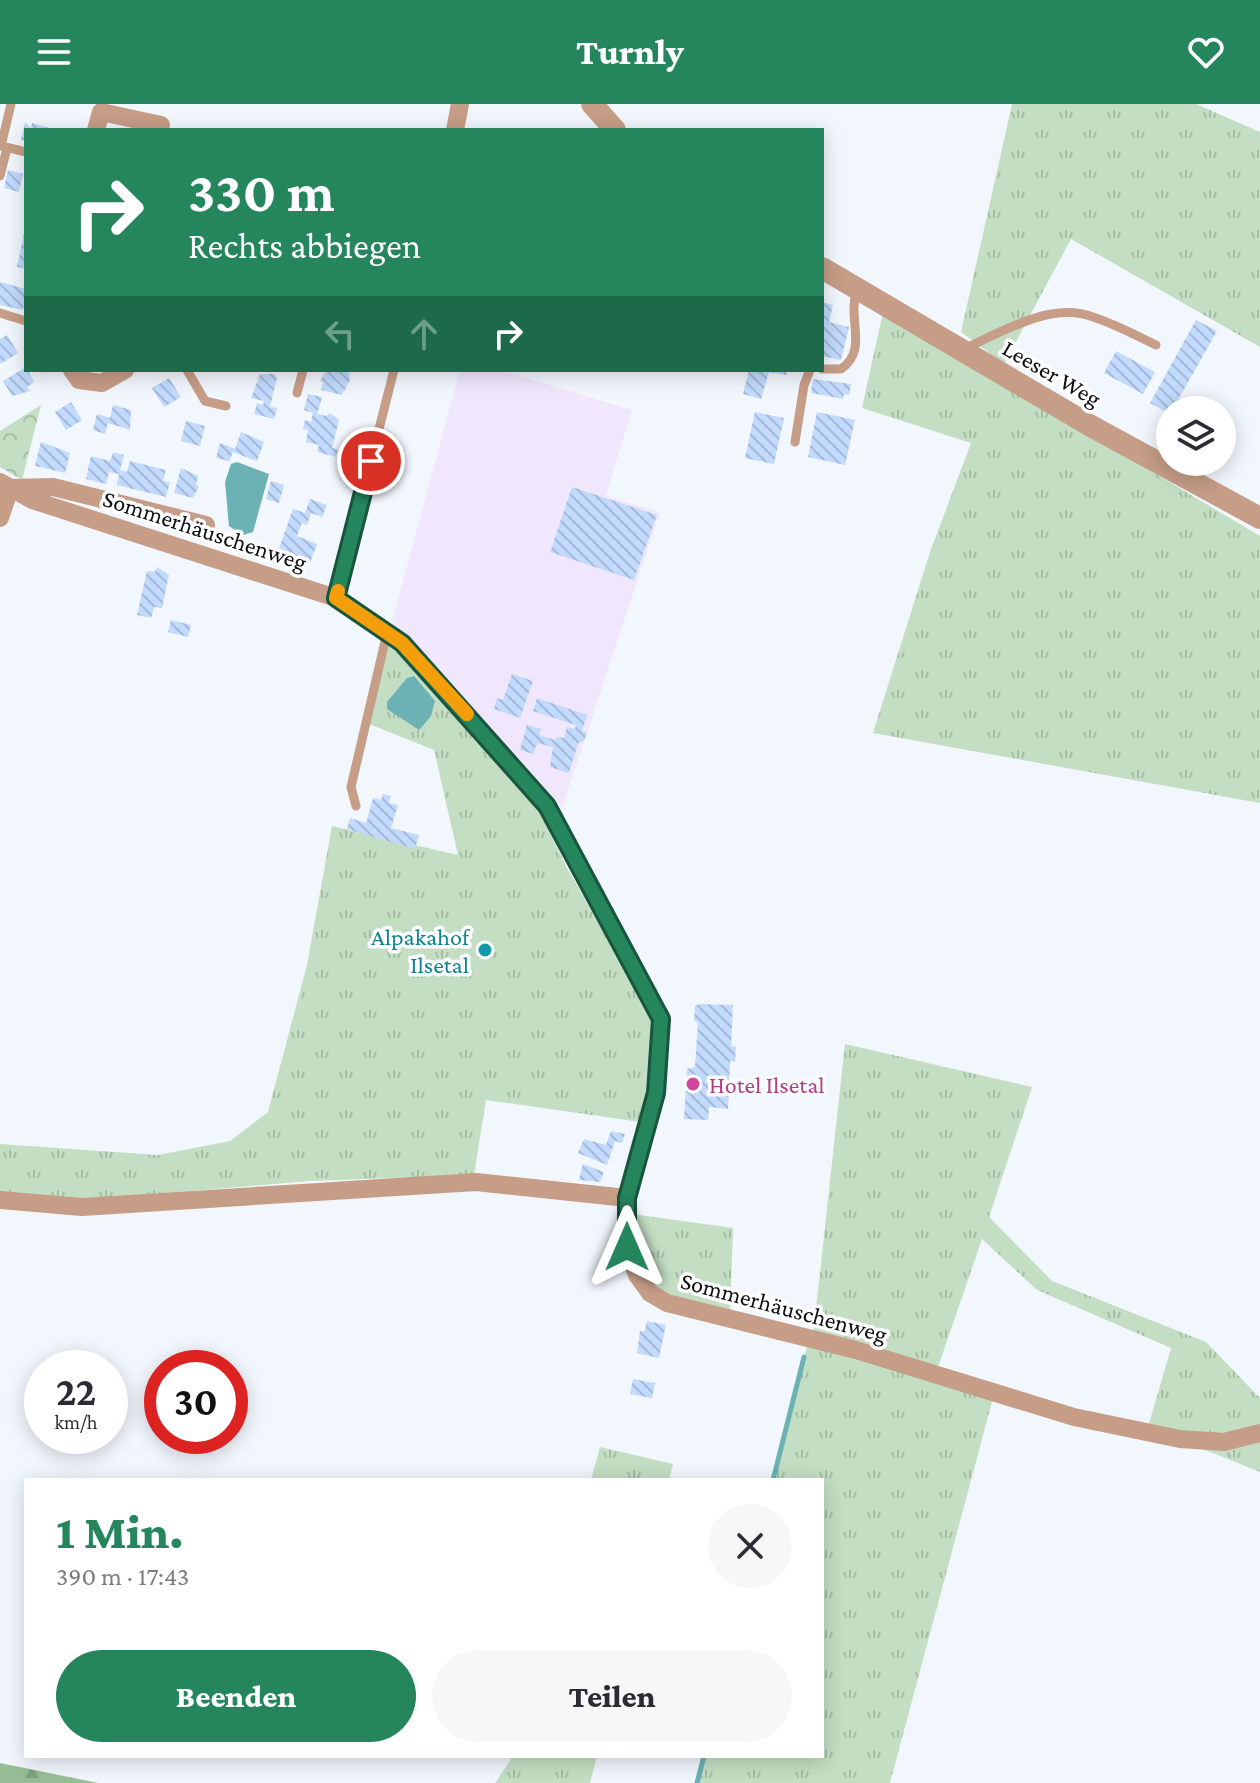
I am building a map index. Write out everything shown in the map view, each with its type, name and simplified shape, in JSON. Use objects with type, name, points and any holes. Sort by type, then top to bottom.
[{"type":"street","points":[[455,128],[460,104]]},
{"type":"street","points":[[592,104],[613,128]]},
{"type":"street","points":[[97,128],[101,112],[161,125]]},
{"type":"street","name":"Leeser Weg","points":[[824,269],[960,351],[1260,518]]},
{"type":"street","points":[[73,372],[79,380],[102,383],[121,372]]},
{"type":"street","points":[[0,518],[5,485],[53,487],[206,525]]},
{"type":"street","name":"Sommerhäuschenweg","points":[[5,485],[32,500],[336,598],[412,654],[547,806],[661,1019],[656,1093],[627,1198],[627,1247],[637,1275],[650,1293],[667,1303],[870,1354],[1074,1417],[1180,1439],[1224,1442],[1260,1433]]},
{"type":"street","points":[[0,1200],[82,1207],[476,1182],[627,1198]]},
{"type":"lane","points":[[11,104],[1,146],[24,152]]},
{"type":"lane","points":[[0,176],[7,148]]},
{"type":"lane","points":[[824,369],[841,369],[854,355],[856,330],[852,307],[858,289]]},
{"type":"lane","points":[[0,313],[24,320]]},
{"type":"lane","points":[[960,351],[1036,317],[1064,314],[1090,315],[1156,345]]},
{"type":"lane","points":[[188,372],[205,401],[226,406]]},
{"type":"lane","points":[[297,393],[302,372]]},
{"type":"lane","points":[[336,598],[393,372]]},
{"type":"lane","points":[[795,442],[804,385],[809,372]]},
{"type":"lane","points":[[356,806],[351,787],[387,633]]},
{"type":"shaded area","points":[[459,372],[507,372],[632,410],[606,496],[660,512],[562,808],[392,622]]},
{"type":"green space","points":[[1012,104],[1196,104],[1260,132],[1260,347],[1071,239],[1004,364],[961,332]]},
{"type":"green space","points":[[883,312],[1260,536],[1260,803],[873,733],[930,552],[971,443],[862,408]]},
{"type":"green space","points":[[41,405],[22,480],[0,467],[0,431]]},
{"type":"green space","points":[[380,645],[402,649],[540,812],[566,866],[654,1020],[653,1058],[641,1122],[486,1100],[474,1175],[310,1181],[82,1200],[0,1194],[0,1144],[158,1155],[230,1141],[268,1112],[307,965],[332,826],[458,855],[434,750],[364,722]]},
{"type":"green space","points":[[845,1044],[1032,1087],[989,1217],[1052,1281],[1206,1342],[1260,1398],[1260,1472],[1148,1427],[1171,1348],[1037,1290],[982,1239],[938,1367],[813,1336]]},
{"type":"green space","points":[[632,1214],[733,1228],[730,1312],[668,1296],[655,1288],[638,1262]]},
{"type":"green space","points":[[808,1342],[993,1398],[890,1783],[695,1783],[701,1758],[824,1758],[824,1478],[774,1478]]},
{"type":"green space","points":[[600,1447],[673,1464],[670,1478],[592,1478]]},
{"type":"green space","points":[[512,1758],[596,1758],[590,1783],[495,1783]]},
{"type":"green space","points":[[0,1763],[98,1783],[0,1783]]},
{"type":"water","points":[[237,462],[269,474],[253,532],[243,535],[229,526],[225,482],[231,464]]},
{"type":"water","points":[[414,676],[435,701],[431,716],[419,730],[387,709],[387,702],[407,678]]},
{"type":"building","points":[[25,122],[31,128],[24,128],[24,141],[21,140]]},
{"type":"building","points":[[32,123],[50,128],[31,128]]},
{"type":"building","points":[[8,170],[23,174],[19,192],[4,188]]},
{"type":"building","points":[[24,233],[24,269],[17,267]]},
{"type":"building","points":[[0,282],[24,288],[23,310],[0,305]]},
{"type":"building","points":[[824,303],[833,305],[829,322],[849,327],[841,360],[824,356]]},
{"type":"building","points":[[1196,320],[1217,331],[1180,396],[1156,396],[1156,406],[1150,403]]},
{"type":"building","points":[[7,335],[18,353],[0,364],[0,339]]},
{"type":"building","points":[[1116,351],[1155,372],[1143,394],[1104,373]]},
{"type":"building","points":[[24,368],[34,382],[27,387],[30,391],[12,396],[3,381]]},
{"type":"building","points":[[325,372],[349,372],[350,380],[342,395],[321,390],[323,382],[320,381]]},
{"type":"building","points":[[748,372],[769,372],[761,399],[743,394]]},
{"type":"building","points":[[260,374],[274,374],[277,378],[270,407],[277,408],[274,419],[254,414],[257,403],[263,405],[264,401],[251,398]]},
{"type":"building","points":[[169,378],[181,397],[164,407],[152,388]]},
{"type":"building","points":[[813,379],[851,384],[849,395],[844,394],[843,399],[811,393]]},
{"type":"building","points":[[308,394],[322,397],[317,414],[326,416],[330,413],[339,420],[332,448],[338,449],[336,457],[317,452],[319,445],[306,442],[308,430],[303,429],[305,420],[311,422],[313,413],[304,410]]},
{"type":"building","points":[[71,402],[82,420],[66,430],[55,412]]},
{"type":"building","points":[[113,405],[131,410],[130,430],[108,423],[105,434],[93,430],[97,414],[110,418]]},
{"type":"building","points":[[755,412],[784,418],[774,464],[745,458]]},
{"type":"building","points":[[817,412],[855,420],[845,465],[808,457]]},
{"type":"building","points":[[186,421],[205,426],[200,446],[181,441]]},
{"type":"building","points":[[241,432],[264,442],[257,461],[233,452],[229,461],[216,458],[220,443],[235,449]]},
{"type":"building","points":[[41,442],[70,453],[65,473],[35,466]]},
{"type":"building","points":[[113,452],[124,455],[120,470],[127,472],[130,461],[166,470],[163,481],[170,482],[166,497],[117,485],[119,474],[109,472],[106,484],[86,479],[91,456],[110,461]]},
{"type":"building","points":[[181,468],[198,476],[196,485],[199,486],[193,498],[174,493]]},
{"type":"building","points":[[271,481],[284,485],[279,503],[266,499]]},
{"type":"building","points":[[572,487],[657,515],[634,580],[550,552]]},
{"type":"building","points":[[310,499],[327,505],[322,517],[311,513],[307,525],[302,523],[297,536],[317,544],[310,563],[278,551],[293,509],[305,513]]},
{"type":"building","points":[[157,567],[169,575],[162,608],[154,607],[151,618],[137,615],[147,571],[155,572]]},
{"type":"building","points":[[171,620],[191,625],[188,637],[168,632]]},
{"type":"building","points":[[512,674],[533,681],[520,718],[494,709],[497,698],[503,700]]},
{"type":"building","points":[[537,698],[587,715],[582,731],[587,733],[584,741],[578,743],[569,773],[550,767],[553,747],[537,743],[533,754],[520,750],[527,725],[541,729],[539,735],[555,740],[556,737],[564,738],[567,727],[575,729],[576,725],[533,711]]},
{"type":"building","points":[[383,794],[391,796],[389,803],[398,805],[391,828],[419,835],[415,849],[347,829],[350,818],[366,823],[373,798],[381,800]]},
{"type":"building","points":[[733,1005],[731,1046],[736,1047],[735,1062],[730,1061],[728,1109],[709,1107],[708,1120],[684,1119],[687,1069],[695,1067],[698,1022],[694,1021],[695,1006]]},
{"type":"building","points":[[611,1131],[625,1134],[622,1143],[615,1141],[607,1165],[578,1153],[584,1139],[606,1145]]},
{"type":"building","points":[[583,1164],[604,1172],[600,1182],[579,1180]]},
{"type":"building","points":[[647,1321],[666,1325],[659,1358],[637,1353],[640,1331],[644,1332]]},
{"type":"building","points":[[633,1379],[655,1383],[652,1398],[630,1394]]},
{"type":"waterway","points":[[774,1478],[804,1357]]},
{"type":"waterway","points":[[697,1783],[703,1758]]},
{"type":"slow traffic","points":[[338,591],[336,598],[402,643],[467,714]]},
{"type":"place","name":"Alpakahof Ilsetal","points":[[485,950]]},
{"type":"place","name":"Hotel Ilsetal","points":[[693,1084]]},
{"type":"route","points":[[371,461],[336,598],[402,643],[547,806],[661,1019],[656,1093],[627,1198],[627,1247]]}]
